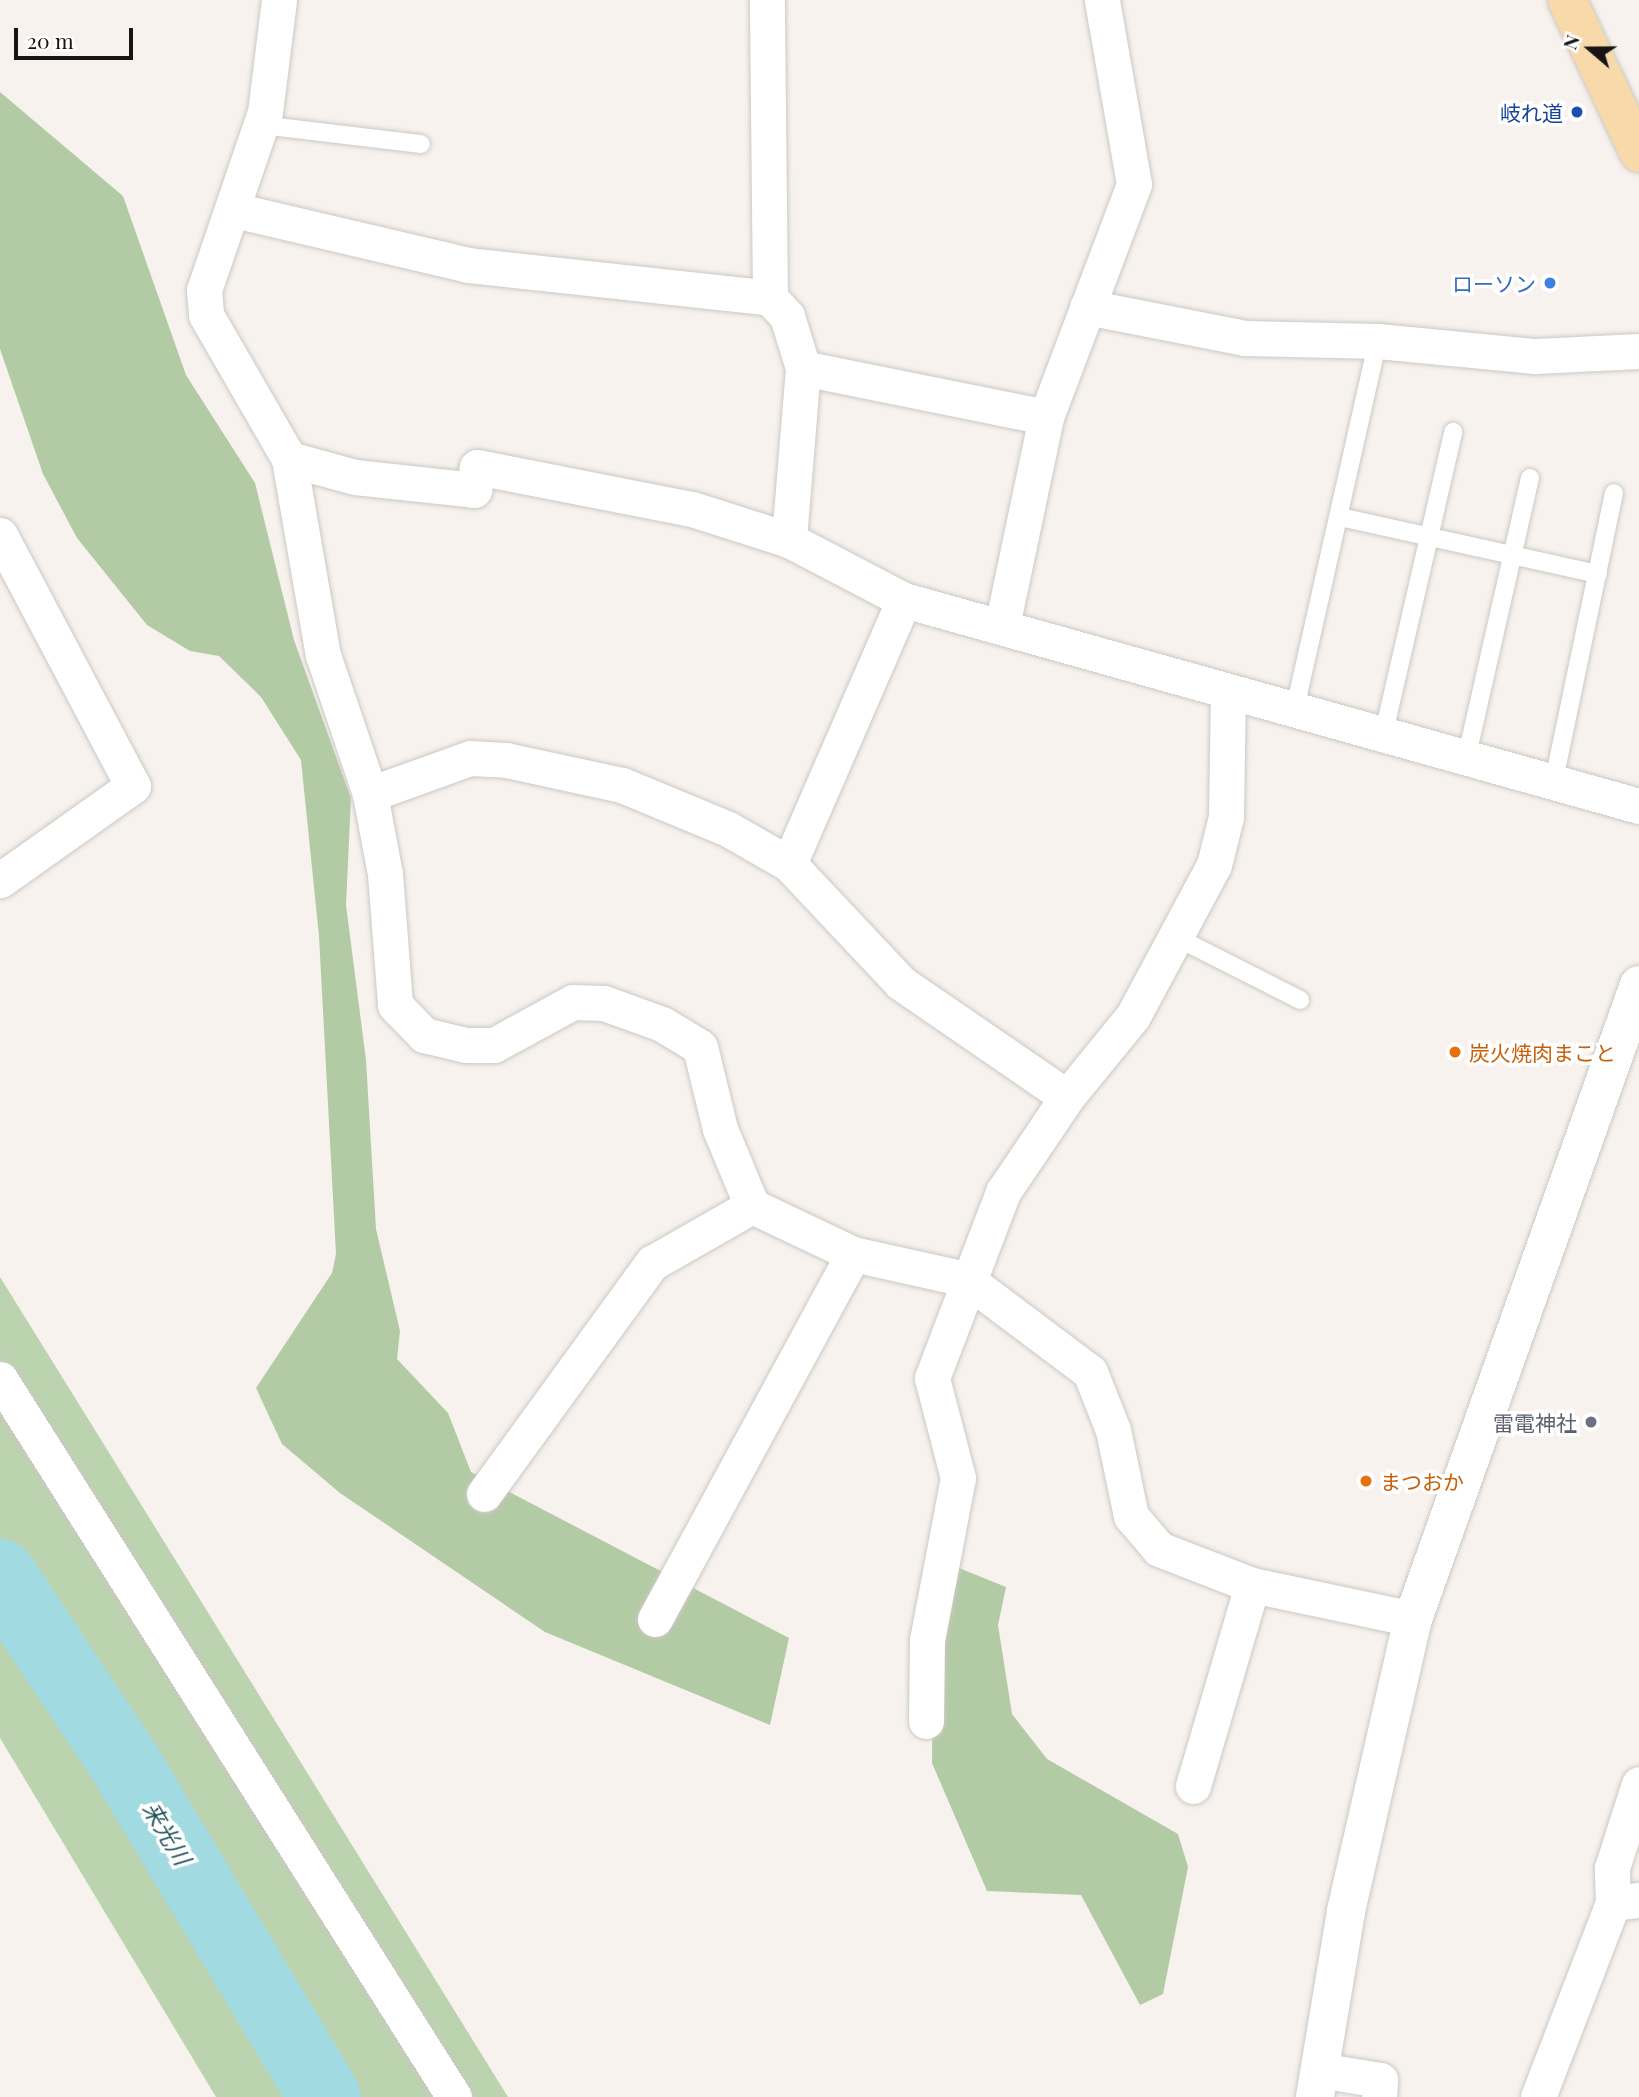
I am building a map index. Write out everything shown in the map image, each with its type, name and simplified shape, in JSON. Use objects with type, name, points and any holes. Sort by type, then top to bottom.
[{"type":"main road","points":[[1567,0],[1639,153]]},
{"type":"street","points":[[279,0],[261,125],[234,211],[204,290],[206,314],[289,459],[323,655],[370,794],[385,874],[395,1005],[411,1026],[466,1045],[494,1045],[573,1002],[604,1003],[663,1024],[700,1047],[720,1129],[752,1206],[853,1254],[967,1279],[1090,1372],[1102,1395],[1142,1535],[1159,1549],[1252,1585],[1413,1619]]},
{"type":"street","points":[[767,0],[770,298]]},
{"type":"street","points":[[1002,626],[1046,418],[1134,184],[1102,0]]},
{"type":"street","points":[[234,211],[468,265],[770,298],[787,316],[803,368],[789,540]]},
{"type":"street","points":[[1087,307],[1217,335],[1378,341],[1535,356],[1639,351]]},
{"type":"street","points":[[803,368],[1046,418]]},
{"type":"street","points":[[289,459],[411,486],[474,490],[477,467],[583,483],[789,540],[904,600],[1228,693],[1295,708],[1467,755],[1639,806]]},
{"type":"street","points":[[0,535],[133,786],[0,880]]},
{"type":"street","points":[[789,864],[904,600]]},
{"type":"street","points":[[926,1721],[927,1640],[958,1478],[932,1378],[967,1279],[1003,1192],[1067,1097],[1133,1016],[1178,938],[1214,865],[1226,817],[1228,693]]},
{"type":"street","points":[[370,794],[470,758],[567,771],[622,785],[728,829],[789,864],[901,983],[1067,1097]]},
{"type":"street","points":[[1379,2097],[1380,2080],[1317,2084],[1346,1911],[1413,1619],[1639,985]]},
{"type":"street","points":[[484,1494],[652,1263],[752,1206]]},
{"type":"street","points":[[655,1619],[853,1254]]},
{"type":"street","points":[[0,1379],[454,2097]]},
{"type":"street","points":[[1193,1786],[1252,1585]]},
{"type":"street","points":[[1538,2097],[1626,1901],[1612,1868],[1639,1784]]},
{"type":"lane","points":[[261,125],[421,144]]},
{"type":"lane","points":[[1295,708],[1378,341]]},
{"type":"lane","points":[[1384,732],[1453,432]]},
{"type":"lane","points":[[1467,755],[1530,478]]},
{"type":"lane","points":[[1554,780],[1614,493]]},
{"type":"lane","points":[[1340,517],[1513,553],[1598,574]]},
{"type":"lane","points":[[1178,938],[1300,1000]]},
{"type":"green space","points":[[0,92],[123,196],[186,375],[255,483],[294,640],[351,798],[346,905],[366,1060],[376,1229],[400,1331],[397,1359],[448,1413],[471,1472],[789,1638],[770,1725],[545,1632],[340,1493],[282,1444],[256,1388],[332,1273],[336,1254],[319,936],[301,760],[261,697],[219,656],[190,651],[147,625],[77,538],[43,474],[0,349]]},
{"type":"green space","points":[[0,1277],[508,2097],[216,2097],[0,1738]]},
{"type":"green space","points":[[949,1564],[1006,1587],[998,1625],[1012,1714],[1047,1759],[1178,1834],[1188,1867],[1163,1994],[1140,2005],[1081,1895],[987,1891],[932,1763],[933,1669]]},
{"type":"waterway","name":"来光川","points":[[0,1575],[123,1760],[325,2097]]},
{"type":"place","name":"岐れ道","points":[[1577,112]]},
{"type":"place","name":"ローソン","points":[[1550,283]]},
{"type":"place","name":"炭火焼肉まこと","points":[[1455,1052]]},
{"type":"place","name":"雷電神社","points":[[1591,1422]]},
{"type":"place","name":"まつおか","points":[[1366,1481]]}]
